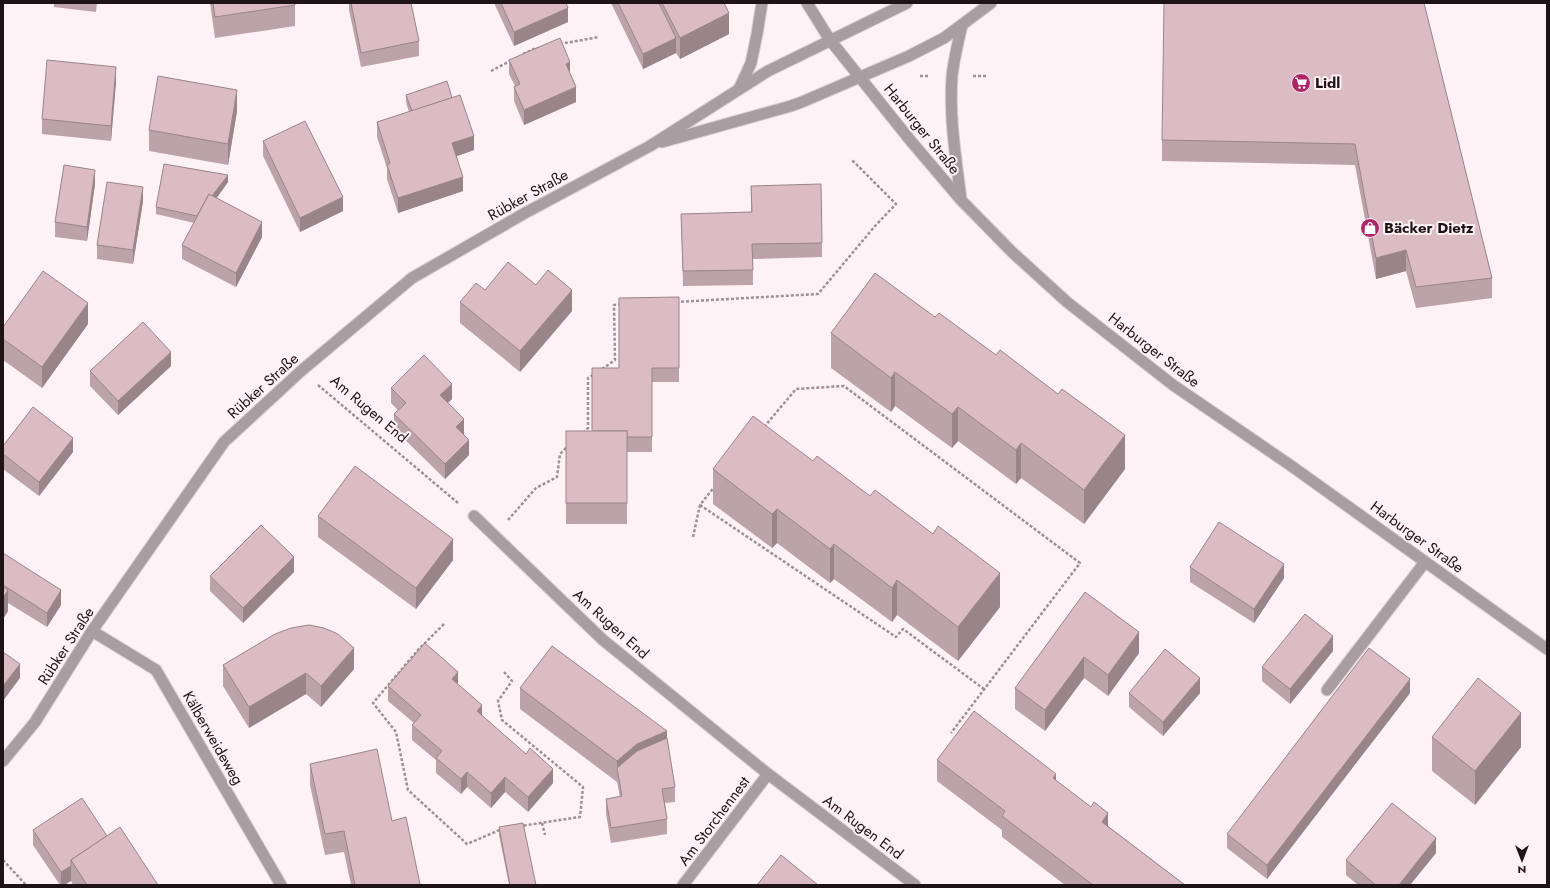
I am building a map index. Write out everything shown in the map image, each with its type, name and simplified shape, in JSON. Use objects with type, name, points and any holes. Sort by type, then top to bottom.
[{"type":"street","points":[[739,90],[751,63],[758,34],[762,3]]},
{"type":"street","name":"Harburger Straße","points":[[807,3],[830,40],[910,140],[961,200],[1012,252],[1067,302],[1173,385],[1290,465],[1547,649]]},
{"type":"street","name":"Rübker Straße","points":[[3,761],[35,722],[92,631],[224,442],[300,371],[412,278],[525,213],[650,146],[768,71],[907,3]]},
{"type":"street","name":"Rübker Straße","points":[[650,146],[791,106],[909,56],[944,38],[991,3]]},
{"type":"street","points":[[961,200],[953,140],[951,102],[953,68],[962,25]]},
{"type":"street","name":"Am Rugen End","points":[[474,516],[603,640],[768,774],[915,885]]},
{"type":"street","points":[[1327,690],[1425,562]]},
{"type":"street","name":"Kälberweideweg","points":[[92,631],[156,670],[281,885]]},
{"type":"street","name":"Am Storchennest","points":[[684,885],[768,774]]},
{"type":"path","points":[[556,45],[599,37]]},
{"type":"path","points":[[520,56],[541,47]]},
{"type":"path","points":[[491,71],[512,60]]},
{"type":"path","points":[[669,302],[818,294],[875,226],[896,204],[851,159]]},
{"type":"path","points":[[577,438],[588,428],[588,378],[615,360],[614,305],[622,304]]},
{"type":"path","name":"Am Rugen End","points":[[300,371],[474,516]]},
{"type":"path","points":[[761,432],[796,389],[844,386],[1080,563],[951,733]]},
{"type":"path","points":[[495,536],[536,488],[557,476],[560,454],[572,443]]},
{"type":"path","points":[[693,538],[700,505],[720,480]]},
{"type":"path","points":[[700,505],[896,637],[903,629],[984,689]]},
{"type":"path","points":[[444,624],[418,650],[373,703],[396,732],[408,790],[467,844],[499,829],[506,828]]},
{"type":"path","points":[[504,672],[512,681],[498,701],[502,720],[583,787],[580,817],[520,826]]},
{"type":"path","points":[[542,823],[545,835]]},
{"type":"path","points":[[3,860],[26,885]]},
{"type":"building","points":[[213,3],[295,3],[295,5],[215,17]]},
{"type":"building","points":[[351,3],[411,3],[419,41],[361,53]]},
{"type":"building","points":[[501,3],[566,3],[568,8],[514,32]]},
{"type":"building","points":[[618,3],[659,3],[676,38],[643,54]]},
{"type":"building","points":[[662,3],[724,3],[729,13],[680,38]]},
{"type":"building","name":"Lidl","points":[[1164,3],[1424,3],[1492,278],[1416,287],[1406,250],[1376,258],[1355,144],[1162,140]]},
{"type":"building","points":[[560,38],[570,62],[566,64],[576,87],[524,110],[514,87],[520,84],[509,60]]},
{"type":"building","points":[[47,60],[116,67],[111,126],[42,119]]},
{"type":"building","points":[[158,76],[237,90],[228,144],[149,130]]},
{"type":"building","points":[[447,81],[452,98],[412,111],[406,95]]},
{"type":"building","points":[[460,95],[474,136],[452,143],[463,177],[398,198],[387,165],[390,163],[377,122]]},
{"type":"building","points":[[305,121],[343,197],[300,218],[263,141]]},
{"type":"building","points":[[164,164],[228,175],[212,196],[209,194],[197,216],[156,207]]},
{"type":"building","points":[[64,165],[95,170],[87,227],[55,222]]},
{"type":"building","points":[[107,182],[143,187],[133,250],[97,245]]},
{"type":"building","points":[[821,184],[822,243],[752,244],[753,270],[683,271],[681,214],[752,212],[751,186]]},
{"type":"building","points":[[209,194],[262,222],[236,273],[182,245]]},
{"type":"building","points":[[508,262],[536,285],[548,270],[572,290],[520,351],[460,302],[476,283],[485,290]]},
{"type":"building","points":[[43,271],[88,303],[42,367],[3,339],[3,327]]},
{"type":"building","points":[[875,273],[935,317],[939,313],[996,355],[1000,350],[1058,394],[1062,389],[1125,435],[1084,490],[1021,443],[1016,450],[958,407],[952,414],[895,372],[891,378],[831,333]]},
{"type":"building","points":[[679,297],[679,368],[652,368],[652,437],[627,437],[627,431],[592,431],[592,368],[619,368],[619,298]]},
{"type":"building","points":[[143,322],[171,352],[118,401],[90,371]]},
{"type":"building","points":[[424,355],[452,384],[440,395],[464,419],[456,427],[469,440],[445,464],[394,414],[406,403],[391,388]]},
{"type":"building","points":[[33,407],[73,438],[39,482],[3,454],[3,446]]},
{"type":"building","points":[[753,416],[813,461],[817,456],[870,496],[875,490],[933,534],[938,526],[1000,573],[958,627],[897,580],[892,588],[834,544],[830,549],[777,509],[772,514],[713,469]]},
{"type":"building","points":[[566,431],[627,431],[627,503],[566,503]]},
{"type":"building","points":[[355,466],[453,539],[416,588],[318,516]]},
{"type":"building","points":[[1219,522],[1284,564],[1254,609],[1190,567]]},
{"type":"building","points":[[261,525],[294,557],[243,608],[210,576]]},
{"type":"building","points":[[3,553],[61,590],[47,613],[3,585]]},
{"type":"building","points":[[3,587],[8,590],[3,598]]},
{"type":"building","points":[[1085,592],[1139,632],[1108,675],[1084,657],[1045,710],[1015,688]]},
{"type":"building","points":[[1305,614],[1333,636],[1290,689],[1262,667]]},
{"type":"building","points":[[309,625],[324,628],[338,634],[354,648],[321,686],[306,673],[249,707],[223,665],[275,634],[291,628]]},
{"type":"building","points":[[425,643],[458,672],[452,679],[482,705],[477,711],[526,754],[530,748],[553,769],[528,797],[505,777],[491,793],[467,772],[461,779],[436,758],[442,751],[412,725],[421,715],[388,686]]},
{"type":"building","points":[[552,646],[667,731],[637,744],[617,761],[520,688]]},
{"type":"building","points":[[1369,648],[1410,679],[1267,865],[1227,834]]},
{"type":"building","points":[[1165,649],[1200,678],[1163,722],[1129,693]]},
{"type":"building","points":[[3,652],[20,664],[3,686]]},
{"type":"building","points":[[1478,678],[1521,713],[1475,771],[1432,737]]},
{"type":"building","points":[[974,711],[1056,774],[1053,778],[1091,807],[1094,802],[1108,813],[1102,822],[1185,885],[1093,885],[1002,816],[1005,811],[937,760]]},
{"type":"building","points":[[667,738],[675,787],[662,789],[667,819],[611,828],[606,799],[622,796],[617,768],[637,751]]},
{"type":"building","points":[[377,749],[392,821],[406,817],[420,884],[355,885],[344,831],[325,834],[310,764]]},
{"type":"building","points":[[82,798],[107,836],[71,860],[71,866],[61,872],[33,830]]},
{"type":"building","points":[[1392,803],[1436,838],[1399,885],[1376,885],[1346,860]]},
{"type":"building","points":[[523,823],[536,885],[510,885],[499,827]]},
{"type":"building","points":[[120,827],[158,885],[87,885],[71,860]]},
{"type":"building","points":[[781,855],[818,885],[757,885]]},
{"type":"place","name":"Lidl","points":[[1301,83]]},
{"type":"place","name":"Bäcker Dietz","points":[[1370,228]]}]
